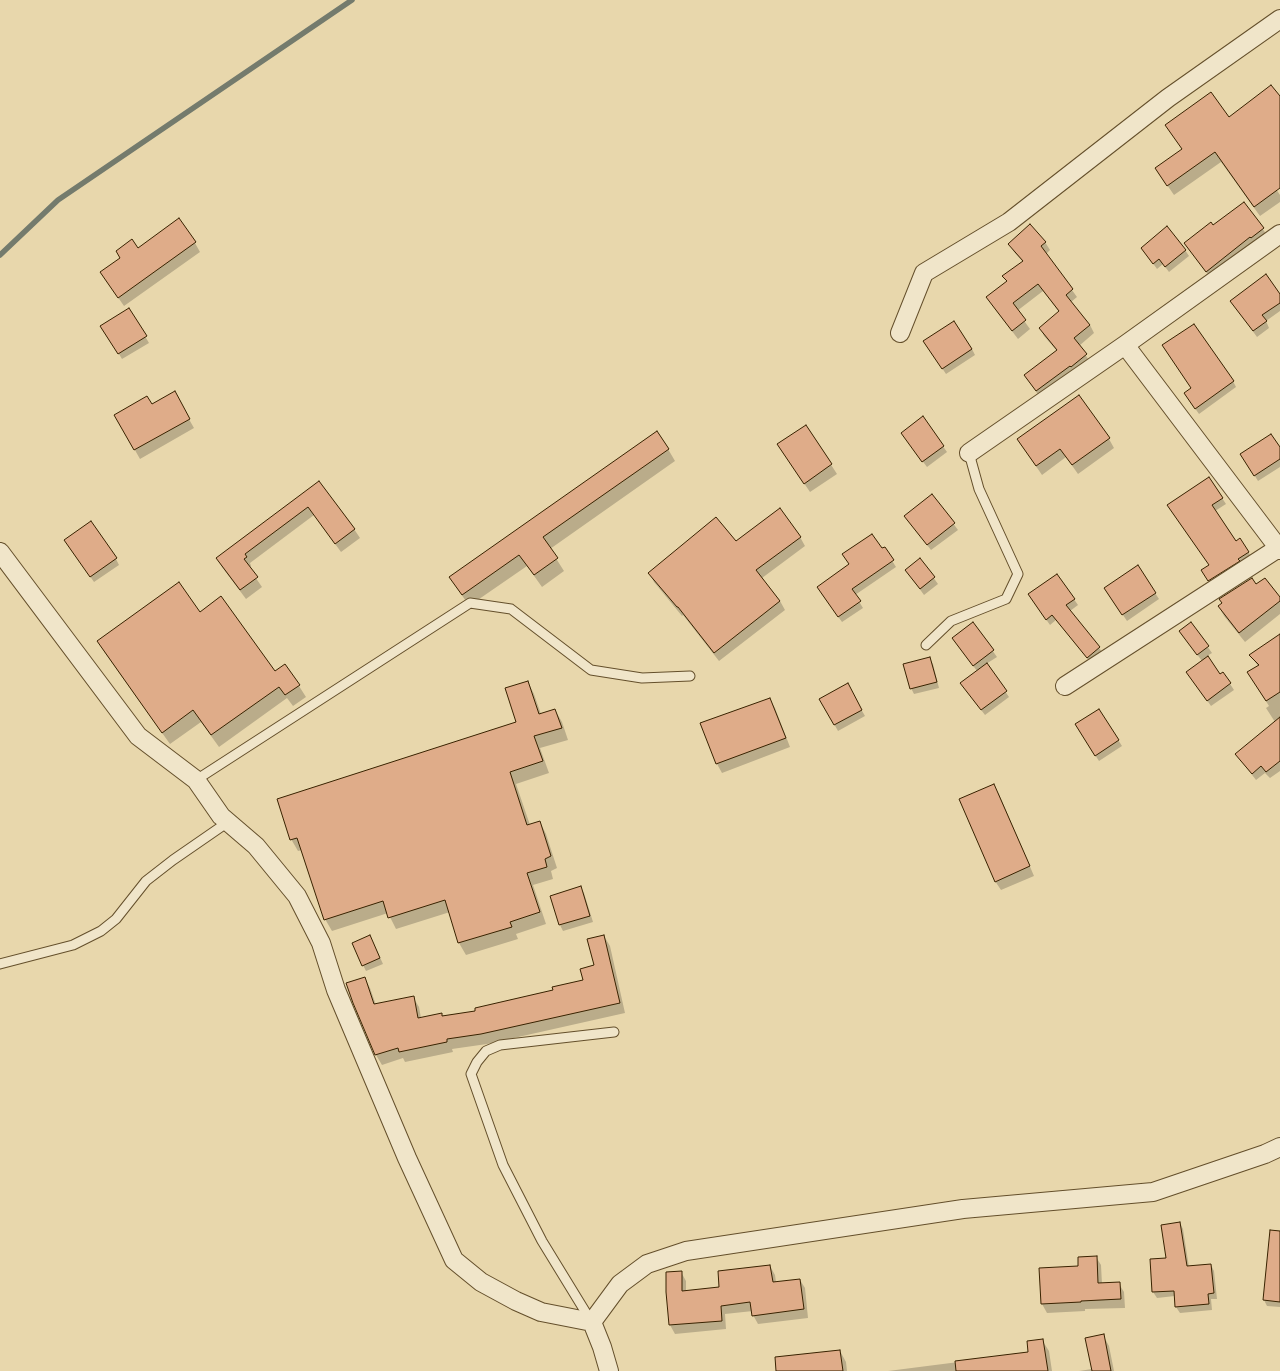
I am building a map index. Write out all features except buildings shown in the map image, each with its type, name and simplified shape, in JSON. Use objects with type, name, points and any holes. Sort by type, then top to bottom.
[{"type":"street","points":[[900,333],[924,273],[1009,222],[1168,98],[1280,19]]},
{"type":"street","points":[[969,453],[1125,345],[1280,234]]},
{"type":"street","points":[[1065,686],[1280,548],[1125,345]]},
{"type":"street","points":[[0,552],[138,736],[196,780],[220,816],[256,846],[297,896],[321,944],[336,990],[407,1158],[454,1260],[481,1282],[516,1301],[541,1312],[592,1322]]},
{"type":"street","points":[[592,1322],[620,1284],[648,1264],[686,1251],[963,1209],[1153,1192],[1265,1154],[1280,1147]]},
{"type":"street","points":[[592,1322],[602,1347],[609,1371]]},
{"type":"lane","points":[[926,645],[951,621],[1006,599],[1018,574],[979,489],[969,453]]},
{"type":"lane","points":[[196,780],[470,603],[511,609],[591,670],[642,678],[690,676]]},
{"type":"lane","points":[[0,964],[73,945],[102,931],[116,918],[146,881],[173,860],[228,822]]},
{"type":"lane","points":[[592,1322],[542,1241],[503,1165],[471,1074],[477,1062],[486,1051],[500,1046],[614,1032]]},
{"type":"waterway","points":[[0,255],[58,200],[352,0]]}]
